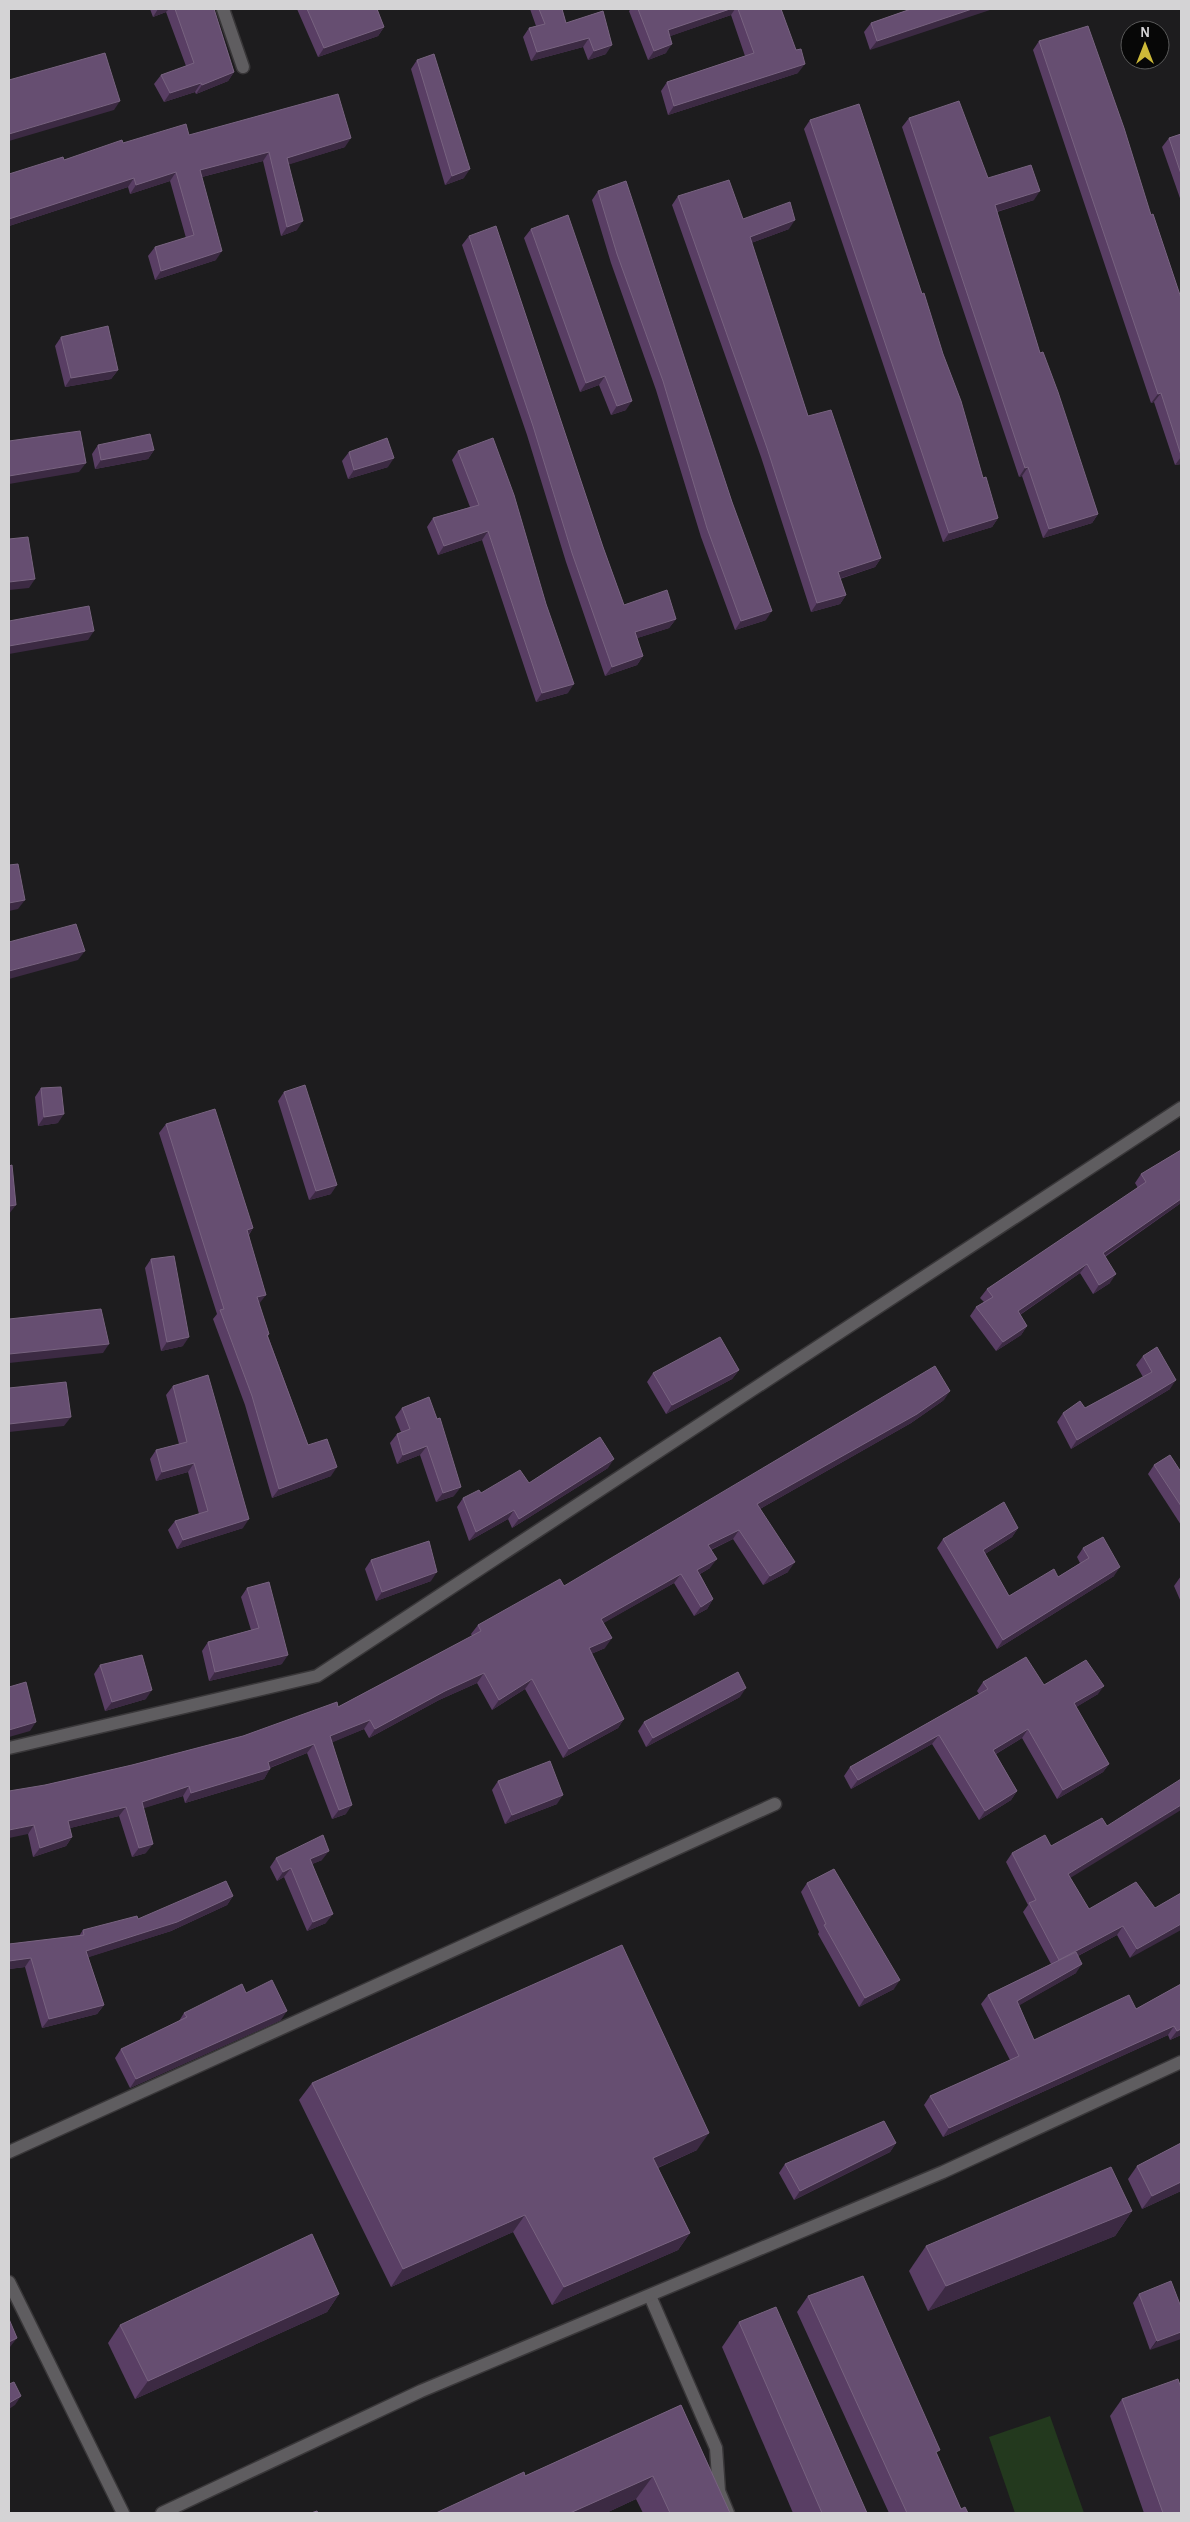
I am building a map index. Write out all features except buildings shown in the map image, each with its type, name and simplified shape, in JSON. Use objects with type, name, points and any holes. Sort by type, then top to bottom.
[{"type":"street","points":[[223,9],[243,67]]},
{"type":"street","points":[[9,1748],[317,1676],[1181,1108]]},
{"type":"street","points":[[9,2152],[774,1804]]},
{"type":"street","points":[[162,2513],[421,2391],[943,2172],[1181,2062]]},
{"type":"street","points":[[9,2282],[123,2513]]},
{"type":"street","points":[[650,2296],[716,2448],[719,2491],[728,2513]]},
{"type":"green space","points":[[1050,2416],[1084,2513],[1015,2513],[989,2437]]}]
